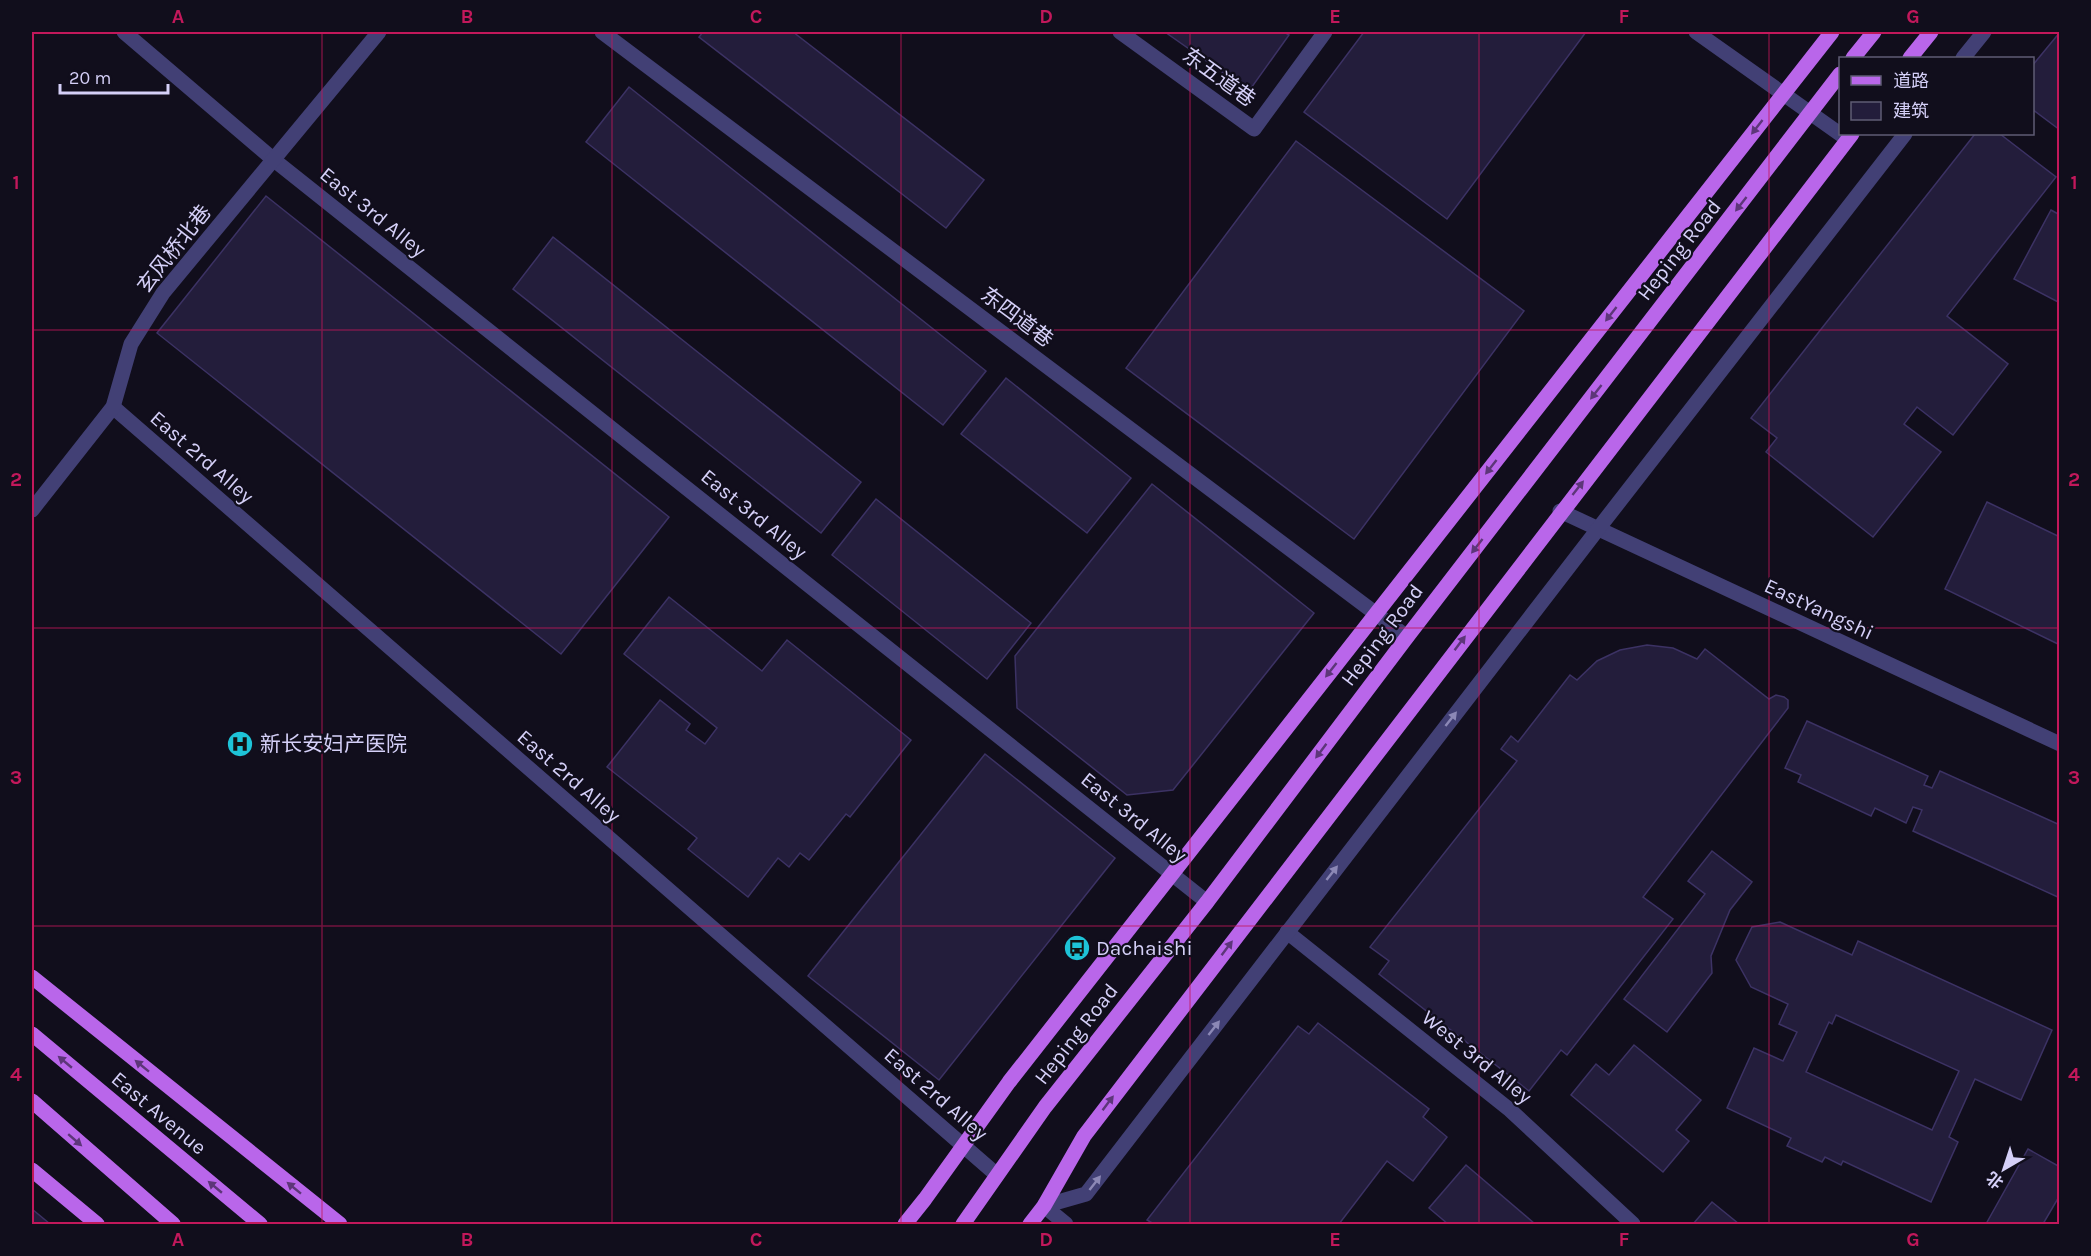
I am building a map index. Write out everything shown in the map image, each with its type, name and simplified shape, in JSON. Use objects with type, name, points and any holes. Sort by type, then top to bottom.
[{"type":"main road","points":[[905,1224],[1009,1082],[1832,32]]},
{"type":"main road","points":[[1854,57],[1874,32]]},
{"type":"main road","points":[[1911,57],[1931,32]]},
{"type":"main road","name":"Heping Road","points":[[963,1224],[1045,1107],[1207,902],[1407,637],[1839,75]]},
{"type":"main road","points":[[1030,1224],[1044,1206],[1084,1136],[1849,136]]},
{"type":"main road","points":[[32,977],[340,1224]]},
{"type":"main road","name":"East Avenue","points":[[32,1034],[260,1224]]},
{"type":"main road","points":[[32,1101],[173,1224]]},
{"type":"main road","points":[[32,1170],[97,1224]]},
{"type":"street","name":"East 3rd Alley","points":[[124,32],[274,160],[1207,902]]},
{"type":"street","name":"玄风桥北巷","points":[[32,510],[113,407],[131,344],[163,293],[379,32]]},
{"type":"street","name":"东四道巷","points":[[602,32],[1407,637]]},
{"type":"street","name":"东五道巷","points":[[1120,32],[1254,129],[1325,32]]},
{"type":"street","points":[[1696,32],[1810,114],[1839,130]]},
{"type":"street","points":[[1964,57],[1984,32]]},
{"type":"street","points":[[1044,1206],[1086,1194],[1904,135]]},
{"type":"street","name":"East 2rd Alley","points":[[113,407],[997,1175]]},
{"type":"street","name":"EastYangshi","points":[[1560,512],[2060,744]]},
{"type":"street","name":"West 3rd Alley","points":[[1287,933],[1510,1110],[1633,1224]]},
{"type":"street","points":[[1044,1206],[1066,1224]]},
{"type":"building","points":[[703,32],[793,32],[984,180],[946,228],[699,37]]},
{"type":"building","points":[[1165,32],[1284,32],[1289,35],[1249,91]]},
{"type":"building","points":[[1364,32],[1586,32],[1447,219],[1304,112]]},
{"type":"building","points":[[2060,32],[2060,130],[2034,110],[2034,64]]},
{"type":"building","points":[[629,87],[986,371],[943,425],[586,142]]},
{"type":"building","points":[[1974,135],[2001,135],[2056,177],[1947,316],[2008,364],[1953,435],[1917,407],[1904,424],[1941,452],[1873,537],[1766,452],[1777,438],[1751,418]]},
{"type":"building","points":[[1296,141],[1524,311],[1354,539],[1126,368]]},
{"type":"building","points":[[266,196],[669,517],[561,654],[157,333]]},
{"type":"building","points":[[2051,210],[2060,215],[2060,303],[2014,279]]},
{"type":"building","points":[[553,237],[861,482],[821,533],[513,289]]},
{"type":"building","points":[[1006,378],[1131,478],[1087,533],[961,434]]},
{"type":"building","points":[[1152,484],[1314,613],[1173,790],[1127,795],[1017,708],[1015,656]]},
{"type":"building","points":[[876,499],[1031,623],[987,679],[832,555]]},
{"type":"building","points":[[1987,502],[2060,537],[2060,645],[1945,589]]},
{"type":"building","points":[[669,597],[762,671],[787,640],[911,740],[850,817],[846,814],[809,860],[800,853],[789,867],[778,858],[748,897],[688,849],[697,838],[607,767],[660,700],[690,724],[686,730],[705,744],[717,728],[624,654]]},
{"type":"building","points":[[1647,645],[1673,648],[1697,659],[1705,649],[1769,699],[1776,695],[1784,697],[1788,700],[1788,708],[1643,897],[1673,919],[1567,1055],[1561,1050],[1529,1091],[1379,974],[1389,961],[1370,947],[1517,761],[1501,749],[1511,736],[1518,742],[1570,675],[1577,680],[1597,661],[1620,650]]},
{"type":"building","points":[[1807,721],[1928,776],[1924,785],[1932,788],[1940,771],[2060,825],[2060,898],[1913,831],[1922,810],[1913,807],[1906,823],[1875,808],[1871,816],[1798,782],[1801,775],[1785,768]]},
{"type":"building","points":[[985,754],[1115,858],[939,1080],[808,976]]},
{"type":"building","points":[[1712,851],[1752,882],[1730,910],[1711,956],[1712,973],[1667,1032],[1624,999],[1705,894],[1688,881]]},
{"type":"building","points":[[1780,922],[1852,955],[1858,941],[2052,1030],[2021,1100],[1975,1079],[1949,1137],[1958,1142],[1931,1202],[1843,1161],[1841,1165],[1825,1157],[1822,1162],[1787,1146],[1791,1138],[1727,1108],[1754,1048],[1783,1061],[1797,1032],[1779,1024],[1788,1004],[1751,987],[1736,960],[1752,927]],"holes":[[[1836,1015],[1959,1071],[1932,1130],[1806,1072],[1829,1022],[1832,1024]]]},
{"type":"building","points":[[1318,1023],[1429,1109],[1423,1117],[1447,1137],[1413,1181],[1387,1161],[1339,1224],[1154,1224],[1147,1220],[1298,1026],[1309,1034]]},
{"type":"building","points":[[1634,1045],[1701,1100],[1676,1130],[1689,1141],[1663,1172],[1571,1095],[1596,1064],[1609,1075]]},
{"type":"building","points":[[2028,1149],[2060,1167],[2060,1195],[2043,1224],[1986,1224]]},
{"type":"building","points":[[1466,1165],[1535,1224],[1448,1224],[1429,1208]]},
{"type":"building","points":[[1712,1202],[1739,1224],[1693,1224]]},
{"type":"building","points":[[32,1209],[50,1224],[32,1224]]},
{"type":"place","name":"新长安妇产医院","points":[[240,744]]},
{"type":"place","name":"Dachaishi","points":[[1077,948]]}]
